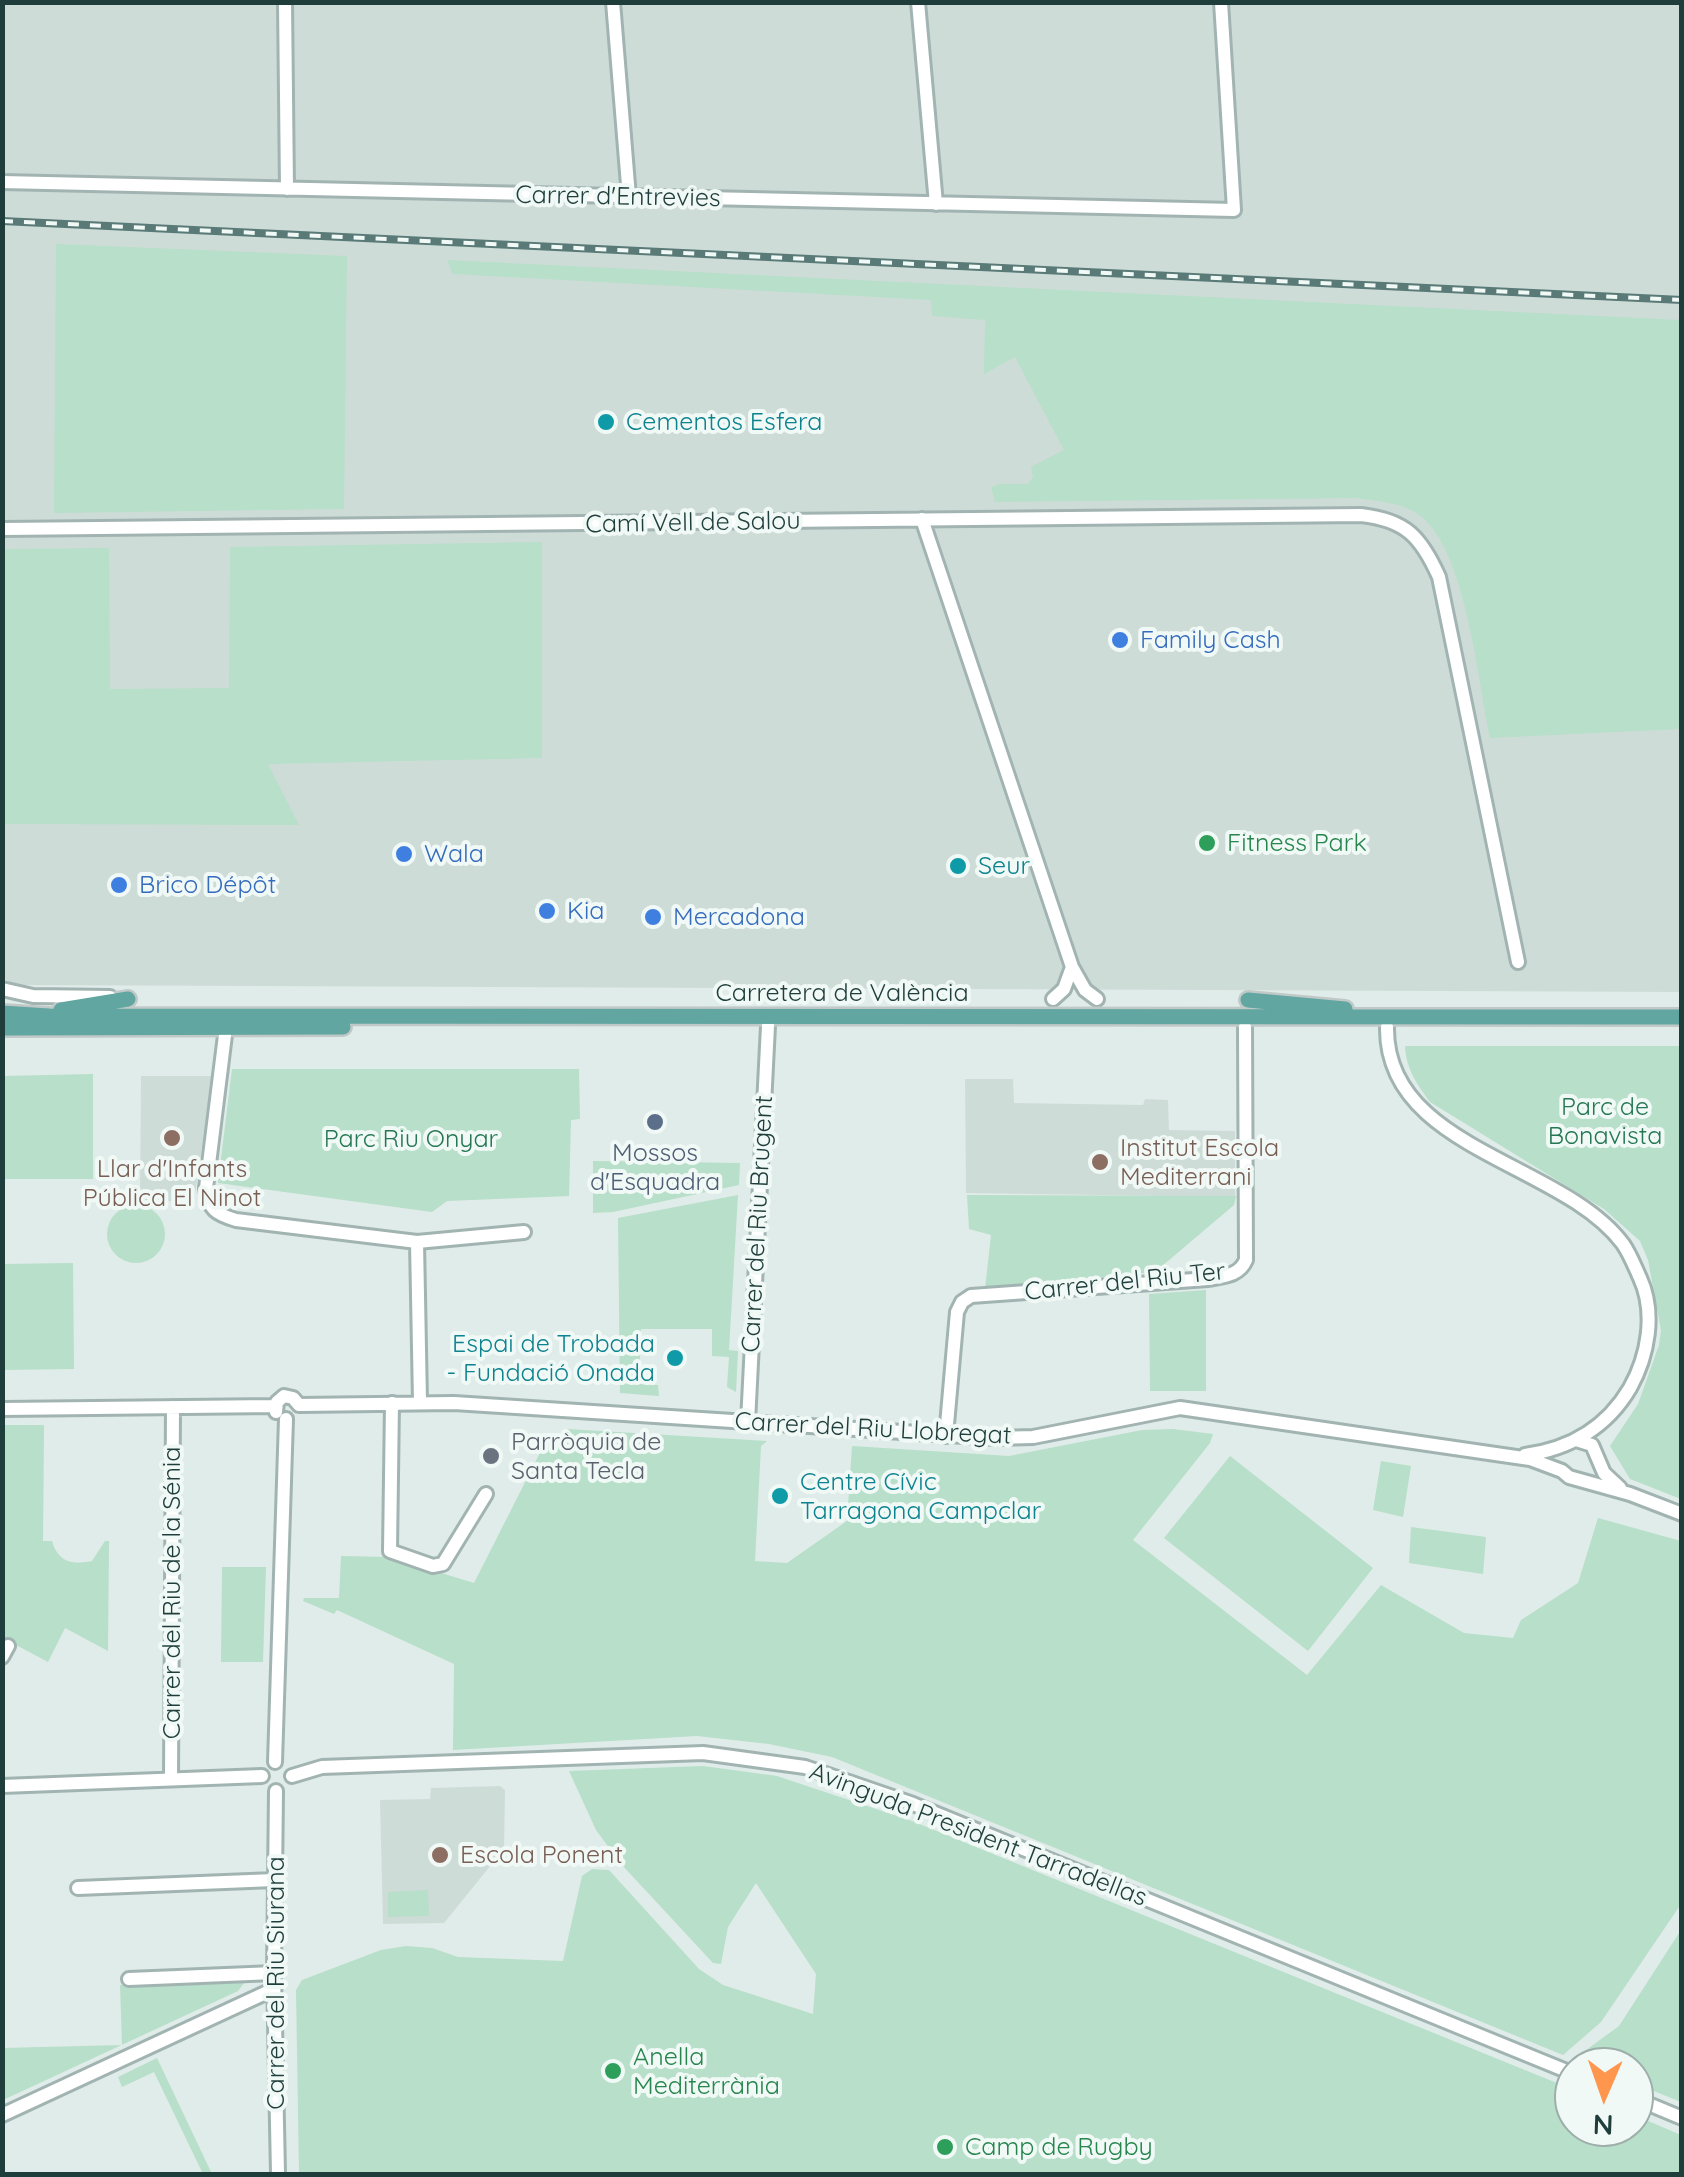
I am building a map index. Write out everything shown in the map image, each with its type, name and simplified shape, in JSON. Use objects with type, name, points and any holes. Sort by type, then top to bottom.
[{"type":"main road","points":[[48,1016],[84,1004],[128,999]]},
{"type":"main road","points":[[1248,1000],[1428,1018]]},
{"type":"main road","name":"Carretera de València","points":[[2,1013],[1682,1017]]},
{"type":"main road","name":"Carretera de València","points":[[2,1028],[1682,1027]]},
{"type":"street","points":[[286,2],[287,189]]},
{"type":"street","points":[[613,2],[629,197]]},
{"type":"street","points":[[918,2],[936,204]]},
{"type":"street","name":"Carrer d'Entrevies","points":[[2,182],[1234,210],[1221,2]]},
{"type":"street","name":"Camí Vell de Salou","points":[[2,529],[1322,515],[1384,518],[1415,536],[1439,578],[1518,962]]},
{"type":"street","points":[[922,519],[1072,967],[1085,990],[1097,999]]},
{"type":"street","points":[[1053,998],[1064,989],[1072,967]]},
{"type":"street","points":[[2,989],[33,996],[128,999]]},
{"type":"street","name":"Carrer del Riu Brugent","points":[[748,1422],[768,1026]]},
{"type":"street","name":"Carrer del Riu Ter","points":[[946,1436],[957,1312],[971,1296],[1208,1278],[1234,1274],[1242,1268],[1246,1250],[1245,1027]]},
{"type":"street","name":"Carrer del Riu Llobregat","points":[[1387,1027],[1388,1053],[1395,1074],[1417,1106],[1440,1124],[1576,1204],[1623,1244],[1645,1289],[1649,1330],[1641,1367],[1608,1420],[1598,1458]]},
{"type":"street","points":[[226,1028],[206,1188],[210,1208],[218,1215],[416,1242],[524,1232]]},
{"type":"street","points":[[416,1242],[420,1402]]},
{"type":"street","points":[[2,1410],[275,1406],[284,1396],[299,1405],[296,1416],[286,1420]]},
{"type":"street","name":"Carrer del Riu Llobregat","points":[[299,1405],[420,1402],[946,1436],[1033,1437],[1180,1408],[1530,1460],[1562,1471]]},
{"type":"street","points":[[392,1403],[390,1551],[433,1566],[443,1564],[486,1494]]},
{"type":"street","points":[[275,1406],[278,1415],[286,1420]]},
{"type":"street","name":"Carrer del Riu de la Sénia","points":[[171,1779],[173,1407]]},
{"type":"street","points":[[275,1762],[286,1420]]},
{"type":"street","name":"Carrer del Riu Llobregat","points":[[1502,1456],[1530,1454],[1570,1442],[1608,1420]]},
{"type":"street","points":[[1630,1494],[1611,1483],[1586,1441],[1570,1442],[1559,1460],[1562,1471],[1570,1477],[1682,1514]]},
{"type":"street","points":[[1580,1479],[1593,1473],[1598,1458]]},
{"type":"street","name":"Avinguda President Tarradellas","points":[[292,1776],[322,1768],[703,1753],[805,1767],[913,1804],[1554,2066]]},
{"type":"street","points":[[275,1762],[285,1764],[292,1776],[288,1785],[276,1791],[266,1786],[262,1776],[268,1764],[275,1762]]},
{"type":"street","points":[[2,1786],[262,1776]]},
{"type":"street","name":"Carrer del Riu Siurana","points":[[276,1791],[274,1988],[278,2174]]},
{"type":"street","points":[[78,1888],[274,1880]]},
{"type":"street","points":[[129,1978],[274,1973]]},
{"type":"street","points":[[2,2115],[274,1988]]},
{"type":"street","points":[[1654,2106],[1682,2118]]},
{"type":"shaded area","points":[[2,3],[1681,3],[1681,992],[15,985],[2,978]]},
{"type":"shaded area","name":"Llar d'Infants Pública El Ninot","points":[[141,1076],[212,1076],[194,1202],[140,1200]]},
{"type":"shaded area","name":"Institut Escola Mediterrani","points":[[965,1079],[1013,1079],[1014,1103],[1143,1105],[1145,1099],[1168,1100],[1169,1130],[1235,1131],[1235,1197],[966,1193]]},
{"type":"shaded area","name":"Escola Ponent","points":[[500,1786],[505,1790],[504,1849],[444,1923],[383,1924],[380,1800],[430,1799],[431,1788]]},
{"type":"green space","points":[[56,244],[347,256],[344,509],[54,513]]},
{"type":"green space","points":[[447,260],[1681,320],[1681,729],[1490,738],[1468,620],[1450,559],[1422,517],[1398,505],[1355,498],[995,502],[991,487],[1028,484],[1033,477],[1031,467],[1064,450],[1015,357],[984,374],[985,320],[932,316],[931,300],[453,274]]},
{"type":"green space","points":[[542,542],[542,758],[268,764],[299,825],[3,824],[3,549],[109,548],[110,689],[229,688],[230,547]]},
{"type":"green space","name":"Parc de Bonavista","points":[[1405,1046],[1681,1046],[1681,1499],[1630,1479],[1610,1446],[1638,1404],[1659,1345],[1661,1330],[1648,1260],[1640,1241],[1604,1209],[1430,1102],[1410,1069]]},
{"type":"green space","name":"Parc Riu Onyar","points":[[232,1069],[579,1069],[580,1119],[571,1120],[569,1196],[447,1201],[432,1212],[218,1183]]},
{"type":"green space","points":[[93,1074],[93,1179],[3,1179],[3,1076]]},
{"type":"green space","points":[[593,1161],[740,1163],[739,1185],[593,1213]]},
{"type":"green space","points":[[738,1195],[729,1350],[738,1351],[736,1392],[727,1387],[729,1357],[712,1356],[712,1329],[641,1329],[639,1384],[658,1385],[659,1396],[620,1393],[618,1218]]},
{"type":"green space","points":[[967,1195],[1236,1196],[1234,1205],[1155,1272],[985,1289],[991,1235],[969,1229]]},
{"type":"green space","points":[[136,1205],[157,1213],[165,1234],[157,1255],[136,1263],[115,1255],[107,1234],[115,1213]]},
{"type":"green space","points":[[73,1263],[74,1369],[3,1370],[3,1264]]},
{"type":"green space","points":[[1206,1290],[1206,1391],[1150,1391],[1149,1294]]},
{"type":"green space","points":[[2,1425],[44,1425],[43,1541],[52,1541],[62,1558],[78,1563],[92,1561],[105,1541],[109,1541],[108,1651],[65,1628],[48,1662],[3,1638]]},
{"type":"green space","points":[[567,1429],[767,1441],[761,1446],[755,1561],[787,1563],[847,1521],[852,1446],[1009,1456],[1142,1430],[1213,1434],[1210,1443],[1133,1540],[1307,1675],[1381,1585],[1464,1633],[1513,1638],[1521,1620],[1578,1583],[1598,1518],[1681,1541],[1681,1904],[1601,2022],[1572,2047],[1554,2047],[1554,2051],[832,1757],[769,1744],[697,1736],[453,1750],[454,1664],[337,1610],[334,1614],[303,1601],[304,1598],[339,1598],[341,1556],[389,1557],[474,1583],[549,1435],[564,1436]]},
{"type":"green space","points":[[1230,1456],[1373,1568],[1308,1651],[1164,1538]]},
{"type":"green space","points":[[1381,1461],[1411,1466],[1403,1517],[1373,1510]]},
{"type":"green space","points":[[1411,1527],[1486,1537],[1483,1574],[1409,1563]]},
{"type":"green space","points":[[222,1567],[266,1567],[263,1662],[221,1662]]},
{"type":"green space","points":[[703,1766],[777,1776],[912,1821],[1554,2082],[1554,2147],[1654,2147],[1654,2124],[1681,2135],[1681,2174],[299,2174],[296,1990],[302,1980],[381,1950],[406,1946],[432,1948],[458,1957],[563,1961],[582,1876],[592,1869],[609,1870],[699,1969],[723,1985],[813,2014],[816,1974],[756,1883],[728,1927],[721,1964],[713,1963],[622,1865],[596,1830],[569,1771]]},
{"type":"green space","points":[[428,1890],[429,1916],[388,1917],[388,1892]]},
{"type":"green space","points":[[1681,1930],[1681,2102],[1654,2091],[1654,2047],[1590,2047],[1619,2026]]},
{"type":"green space","points":[[247,1979],[238,1991],[122,2045],[120,1985]]},
{"type":"green space","points":[[122,2045],[3,2100],[2,2048]]},
{"type":"green space","points":[[157,2058],[212,2174],[203,2174],[154,2072],[122,2087],[118,2077]]},
{"type":"railway","points":[[2,221],[1682,300]]},
{"type":"place","name":"Cementos Esfera","points":[[606,422]]},
{"type":"place","name":"Family Cash","points":[[1120,640]]},
{"type":"place","name":"Fitness Park","points":[[1207,843]]},
{"type":"place","name":"Wala","points":[[404,854]]},
{"type":"place","name":"Seur","points":[[958,866]]},
{"type":"place","name":"Brico Dépôt","points":[[119,885]]},
{"type":"place","name":"Kia","points":[[547,911]]},
{"type":"place","name":"Mercadona","points":[[653,917]]},
{"type":"place","name":"Mossos d'Esquadra","points":[[655,1122]]},
{"type":"place","name":"Llar d'Infants Pública El Ninot","points":[[172,1138]]},
{"type":"place","name":"Institut Escola Mediterrani","points":[[1100,1162]]},
{"type":"place","name":"Espai de Trobada - Fundació Onada","points":[[675,1358]]},
{"type":"place","name":"Parròquia de Santa Tecla","points":[[491,1456]]},
{"type":"place","name":"Centre Cívic Tarragona Campclar","points":[[780,1496]]},
{"type":"place","name":"Escola Ponent","points":[[440,1855]]},
{"type":"place","name":"Anella Mediterrània","points":[[613,2071]]},
{"type":"place","name":"Camp de Rugby","points":[[945,2147]]}]
